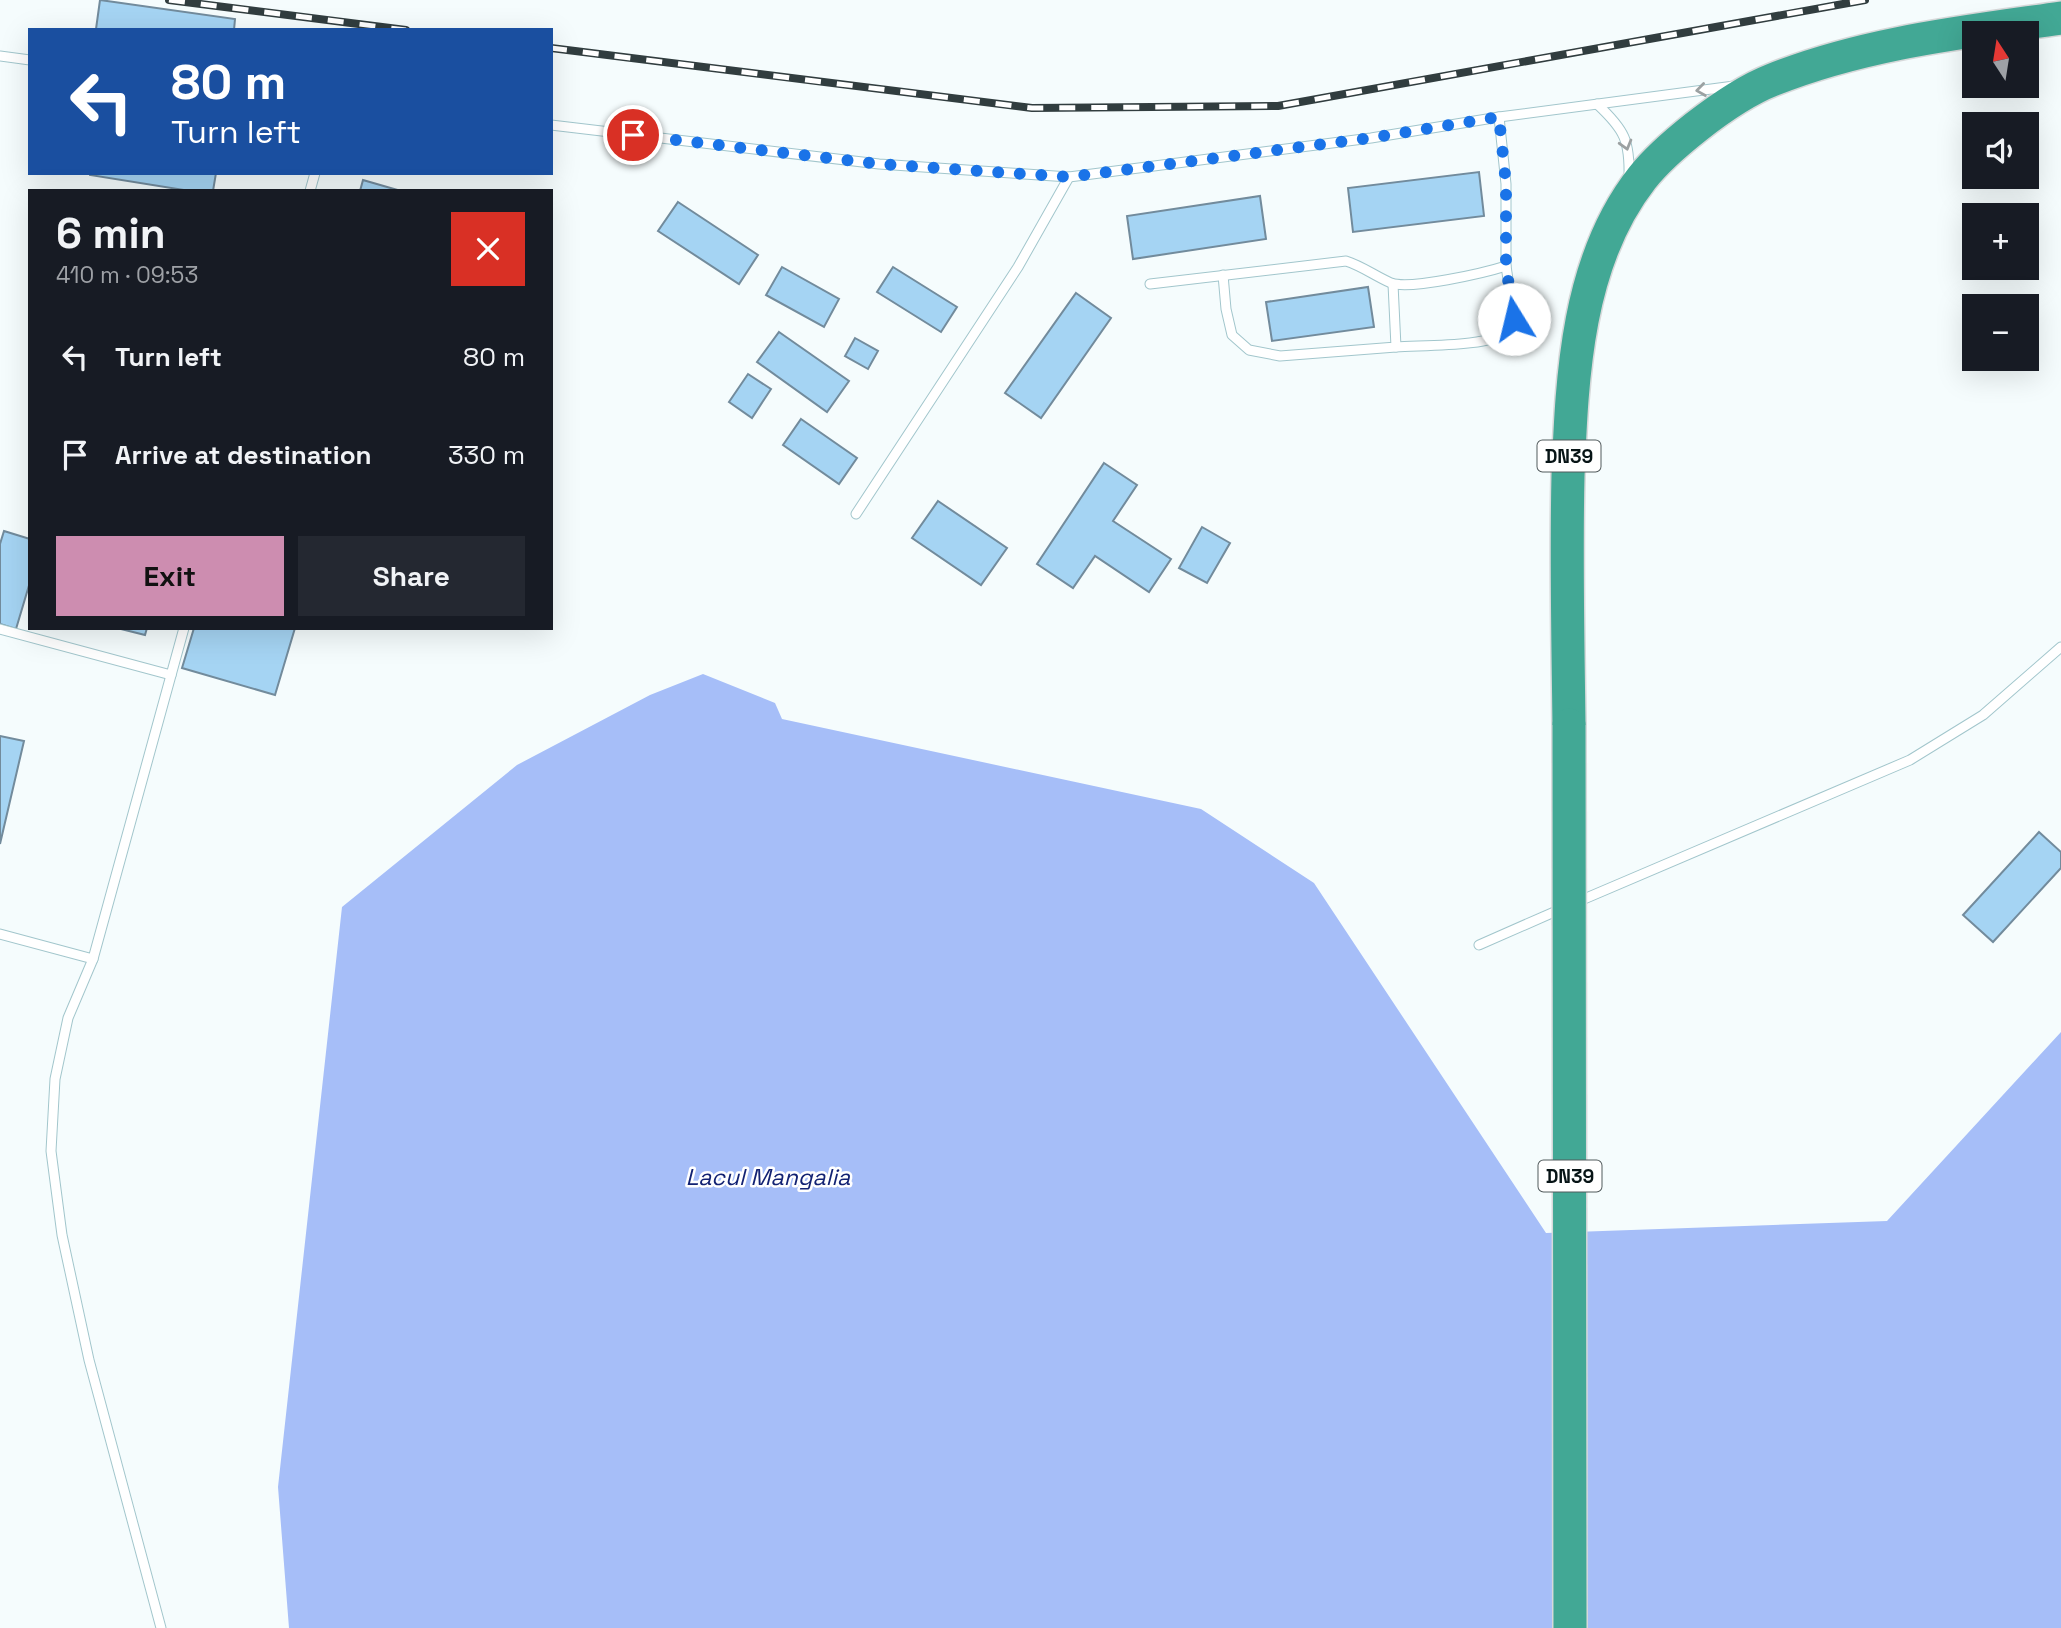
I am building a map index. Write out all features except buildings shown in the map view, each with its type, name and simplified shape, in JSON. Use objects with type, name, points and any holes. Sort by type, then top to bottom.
[{"type":"highway","name":"DN39","points":[[1570,1628],[1567,528],[1575,373],[1581,323],[1592,279],[1611,231],[1643,177],[1674,145],[1721,107],[1769,81],[1821,62],[1890,45],[2061,18]]},
{"type":"lane","points":[[0,56],[28,60]]},
{"type":"lane","points":[[553,125],[879,164],[1069,177],[1371,138],[1499,117],[1769,81]]},
{"type":"lane","points":[[1597,104],[1614,121],[1629,149],[1629,197]]},
{"type":"lane","points":[[1223,275],[1226,309],[1232,334],[1249,350],[1280,356],[1483,341],[1503,337],[1511,331],[1514,319],[1506,266],[1506,184],[1499,117]]},
{"type":"lane","points":[[856,514],[1018,267],[1069,177]]},
{"type":"lane","points":[[1150,284],[1346,261],[1361,266],[1393,284],[1452,279],[1506,266]]},
{"type":"lane","points":[[1393,284],[1396,347]]},
{"type":"lane","points":[[0,629],[171,675]]},
{"type":"lane","points":[[160,1628],[89,1360],[62,1236],[51,1151],[55,1079],[68,1018],[93,959],[183,630]]},
{"type":"lane","points":[[1479,945],[1910,760],[1983,715],[2061,646]]},
{"type":"lane","points":[[0,934],[93,959]]},
{"type":"water","name":"Lacul Mangalia","points":[[703,674],[775,703],[782,719],[1201,809],[1314,883],[1546,1233],[1887,1221],[2061,1032],[2061,1628],[289,1628],[278,1487],[342,907],[517,765],[650,695]]},
{"type":"railway","points":[[169,0],[390,28]]},
{"type":"railway","points":[[553,48],[1032,108],[1278,106],[1865,0]]},
{"type":"route","points":[[633,135],[879,164],[1069,177],[1371,138],[1499,117],[1506,184],[1506,266],[1514,319]]}]
